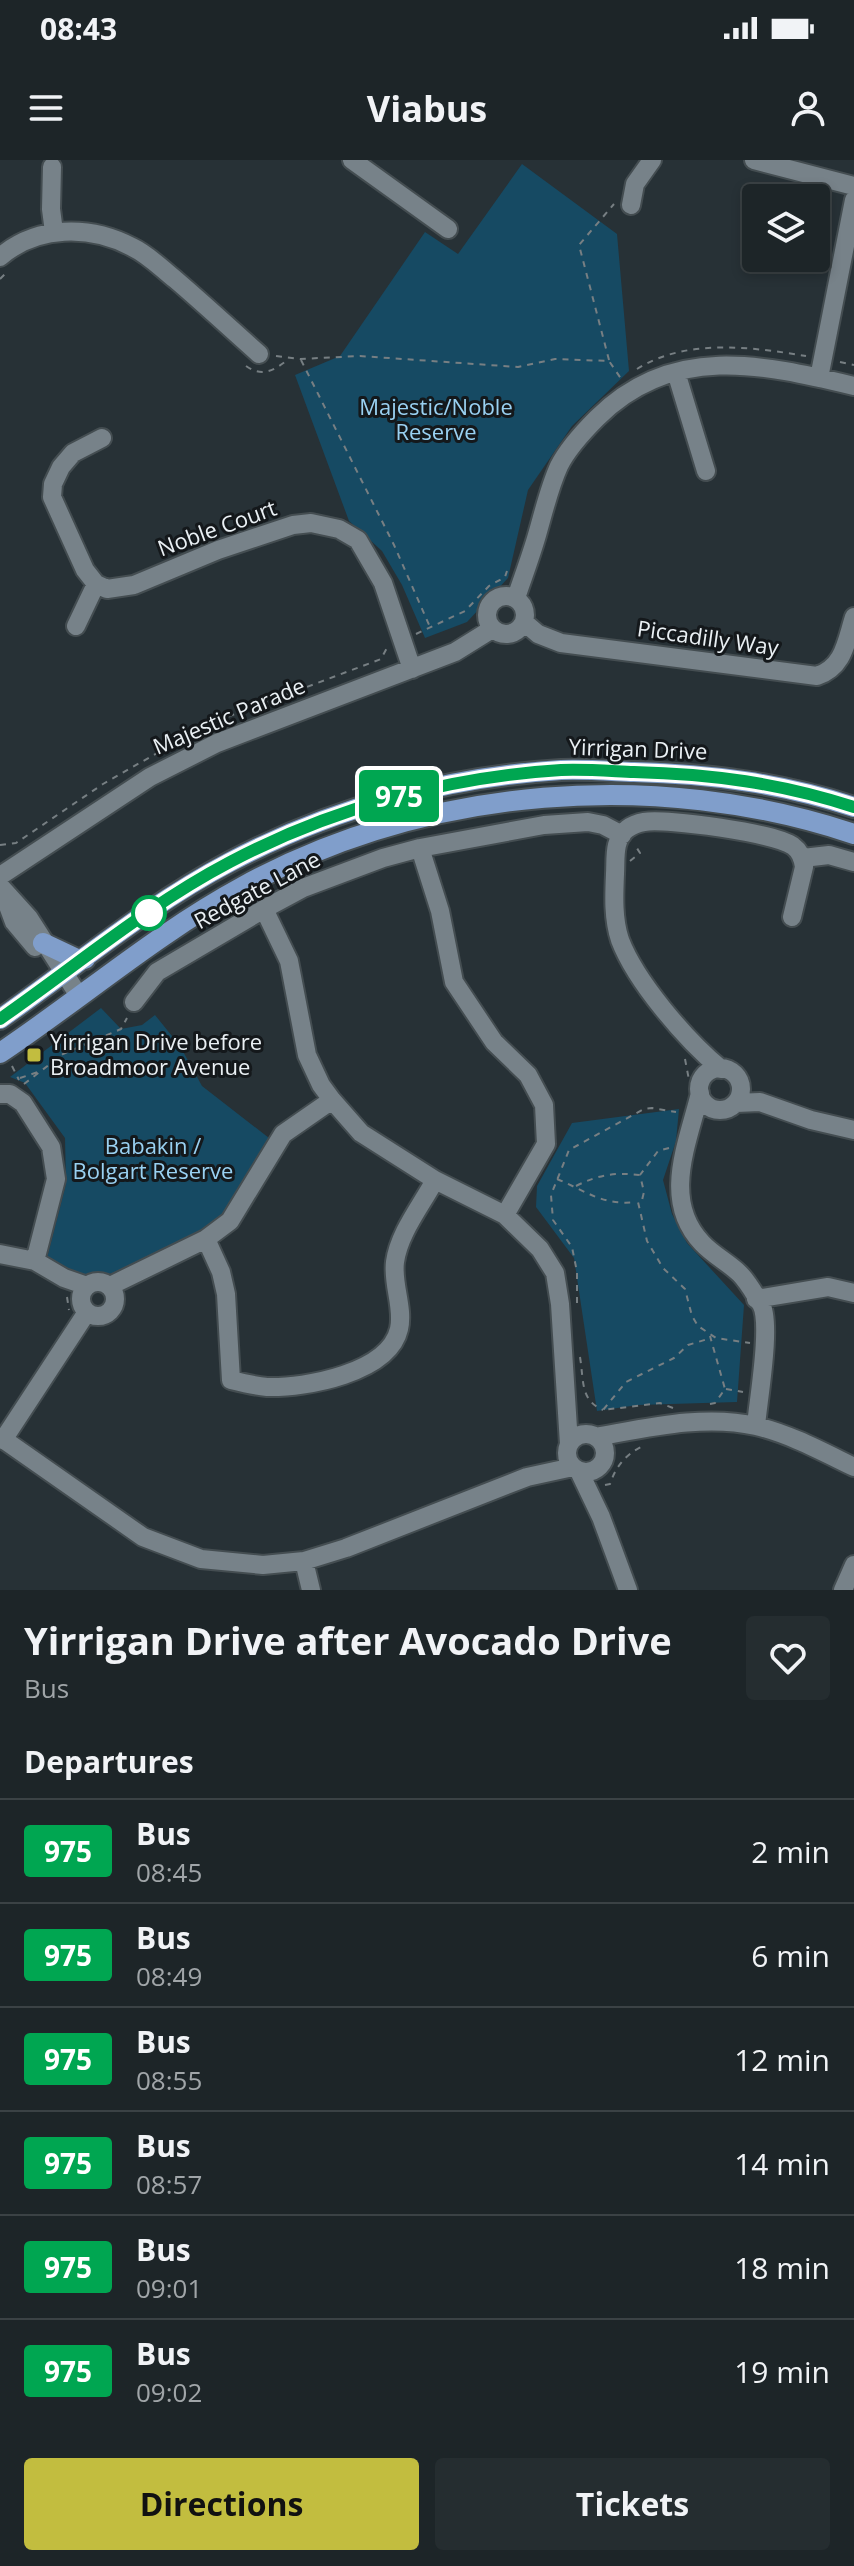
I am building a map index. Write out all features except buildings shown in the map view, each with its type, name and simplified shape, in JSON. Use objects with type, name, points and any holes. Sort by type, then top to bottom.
[{"type":"main road","name":"Yirrigan Drive","points":[[0,1019],[159,905],[232,861],[330,818],[395,797],[496,776],[564,770],[733,777],[795,789],[854,807]]},
{"type":"main road","points":[[733,777],[763,775],[854,795]]},
{"type":"main road","points":[[0,1053],[197,913],[284,865],[353,838],[406,822],[501,802],[629,796],[679,797],[789,815],[854,834]]},
{"type":"main road","points":[[43,943],[79,960],[85,959]]},
{"type":"street","points":[[352,160],[448,229]]},
{"type":"street","points":[[631,205],[635,184],[652,160]]},
{"type":"street","points":[[754,160],[854,186]]},
{"type":"street","points":[[52,167],[50,199],[54,232]]},
{"type":"street","points":[[819,378],[854,200]]},
{"type":"street","points":[[5,263],[20,243],[54,232],[90,233],[133,247],[197,298],[250,356]]},
{"type":"street","points":[[516,598],[547,494],[561,462],[582,433],[630,391],[676,372],[703,365],[749,365],[854,386]]},
{"type":"street","points":[[676,372],[706,471]]},
{"type":"street","points":[[76,626],[96,584],[85,570],[52,497],[53,484],[61,467],[73,453],[102,438]]},
{"type":"street","name":"Noble Court","points":[[96,584],[107,589],[121,589],[218,550],[293,525],[311,523],[339,529],[358,540],[383,583],[412,669]]},
{"type":"street","points":[[501,596],[516,598],[523,606],[524,622],[518,630],[500,634],[492,629],[486,615],[492,601],[501,596]]},
{"type":"street","name":"Piccadilly Way","points":[[524,622],[538,634],[561,643],[817,676],[831,671],[841,658],[854,617]]},
{"type":"street","name":"Majestic Parade","points":[[1,885],[77,822],[176,763],[260,725],[471,644],[492,629]]},
{"type":"street","name":"Redgate Lane","points":[[134,1002],[157,972],[264,909],[303,888],[383,858],[544,825],[588,822],[623,833]]},
{"type":"street","points":[[756,1426],[766,1330],[762,1305],[742,1275],[702,1243],[685,1220],[680,1198],[679,1165],[699,1065],[635,970],[620,941],[614,895],[616,845],[623,833],[643,822],[662,822],[761,835],[792,845],[803,858],[802,877],[792,917]]},
{"type":"street","points":[[420,848],[440,911],[454,982],[494,1042],[528,1075],[544,1105],[546,1144],[505,1215]]},
{"type":"street","points":[[803,858],[829,855],[854,862]]},
{"type":"street","points":[[1,885],[29,918],[74,999]]},
{"type":"street","points":[[1,885],[14,922],[61,976]]},
{"type":"street","points":[[264,909],[289,961],[307,1055],[332,1100],[361,1133],[435,1180],[505,1215],[540,1249],[555,1273],[566,1392],[565,1414],[572,1458],[601,1517],[628,1590]]},
{"type":"street","points":[[685,1043],[721,1069],[732,1072],[740,1082],[778,1107]]},
{"type":"street","points":[[697,1086],[709,1072],[721,1069]]},
{"type":"street","points":[[736,1103],[741,1091],[740,1082]]},
{"type":"street","points":[[697,1086],[707,1105],[716,1109],[725,1109],[736,1103],[760,1102],[811,1120],[854,1130]]},
{"type":"street","points":[[9,1089],[23,1103],[51,1147],[53,1158],[56,1179],[35,1261]]},
{"type":"street","points":[[110,1286],[206,1239],[230,1221],[283,1134],[332,1100]]},
{"type":"street","points":[[688,1124],[716,1109]]},
{"type":"street","points":[[206,1239],[221,1272],[226,1294],[231,1380],[266,1387],[316,1383],[375,1362],[393,1345],[400,1327],[394,1264],[401,1239],[435,1180]]},
{"type":"street","points":[[0,1254],[35,1261],[64,1278],[87,1286],[101,1282],[110,1286],[116,1296],[114,1308],[98,1317],[87,1312],[81,1302],[87,1286]]},
{"type":"street","points":[[756,1299],[828,1287],[854,1293]]},
{"type":"street","points":[[87,1312],[2,1438],[143,1537],[201,1559],[263,1565],[304,1561],[346,1548],[572,1458]]},
{"type":"street","points":[[566,1392],[593,1436],[603,1445],[601,1517]]},
{"type":"street","points":[[572,1458],[578,1436],[708,1422],[756,1426],[854,1467]]},
{"type":"street","points":[[572,1458],[589,1472],[629,1439],[652,1428]]},
{"type":"street","points":[[304,1561],[311,1590]]},
{"type":"street","points":[[843,1590],[854,1565]]},
{"type":"path","points":[[630,391],[609,361],[579,245],[612,204],[631,205]]},
{"type":"path","points":[[0,279],[5,263]]},
{"type":"path","points":[[290,358],[272,372],[258,373],[248,368],[250,356],[290,358],[300,359],[360,356],[518,367],[555,359],[609,361]]},
{"type":"path","points":[[300,359],[394,545],[430,627]]},
{"type":"path","points":[[402,640],[465,611],[489,586],[505,577],[511,564]]},
{"type":"path","points":[[623,833],[640,853],[625,865]]},
{"type":"path","points":[[9,1089],[43,1070],[63,1054],[121,1029],[134,1002]]},
{"type":"path","points":[[685,1043],[697,1086]]},
{"type":"path","points":[[9,1089],[43,1070]]},
{"type":"path","points":[[576,1313],[577,1272],[572,1247],[553,1220],[551,1195],[569,1150],[644,1109],[652,1108],[688,1124]]},
{"type":"path","points":[[640,1175],[658,1151],[675,1146]]},
{"type":"path","points":[[576,1186],[615,1172],[640,1175]]},
{"type":"path","points":[[557,1179],[599,1200],[618,1204],[642,1200],[644,1192],[640,1175]]},
{"type":"path","points":[[638,1202],[647,1241],[663,1268],[685,1289],[698,1326],[710,1336],[732,1342],[764,1343]]},
{"type":"path","points":[[707,1406],[715,1403],[725,1389],[710,1336]]},
{"type":"path","points":[[603,1410],[626,1382],[660,1366],[688,1345],[710,1336]]},
{"type":"path","points":[[580,1355],[587,1399],[592,1405],[603,1410],[660,1403],[676,1410]]},
{"type":"green space","name":"Majestic/Noble Reserve","points":[[522,164],[617,234],[629,371],[572,426],[528,490],[508,578],[467,622],[425,638],[402,585],[382,551],[349,521],[295,375],[340,356],[425,232],[458,254]]},
{"type":"green space","name":"Babakin / Bolgart Reserve","points":[[101,1008],[121,1029],[142,1025],[155,1015],[180,1046],[202,1086],[269,1138],[221,1218],[198,1235],[113,1273],[93,1277],[71,1272],[47,1258],[66,1184],[65,1138],[25,1083],[10,1077]]},
{"type":"green space","points":[[679,1109],[676,1141],[663,1180],[672,1214],[687,1243],[744,1305],[737,1402],[638,1405],[597,1411],[574,1258],[536,1207],[537,1186],[572,1123]]},
{"type":"bus line","name":"975","points":[[0,1019],[201,878],[280,838],[395,797],[496,776],[564,770],[733,777],[795,789],[854,807]]},
{"type":"place","name":"Yirrigan Drive before Broadmoor Avenue","points":[[34,1055]]}]
